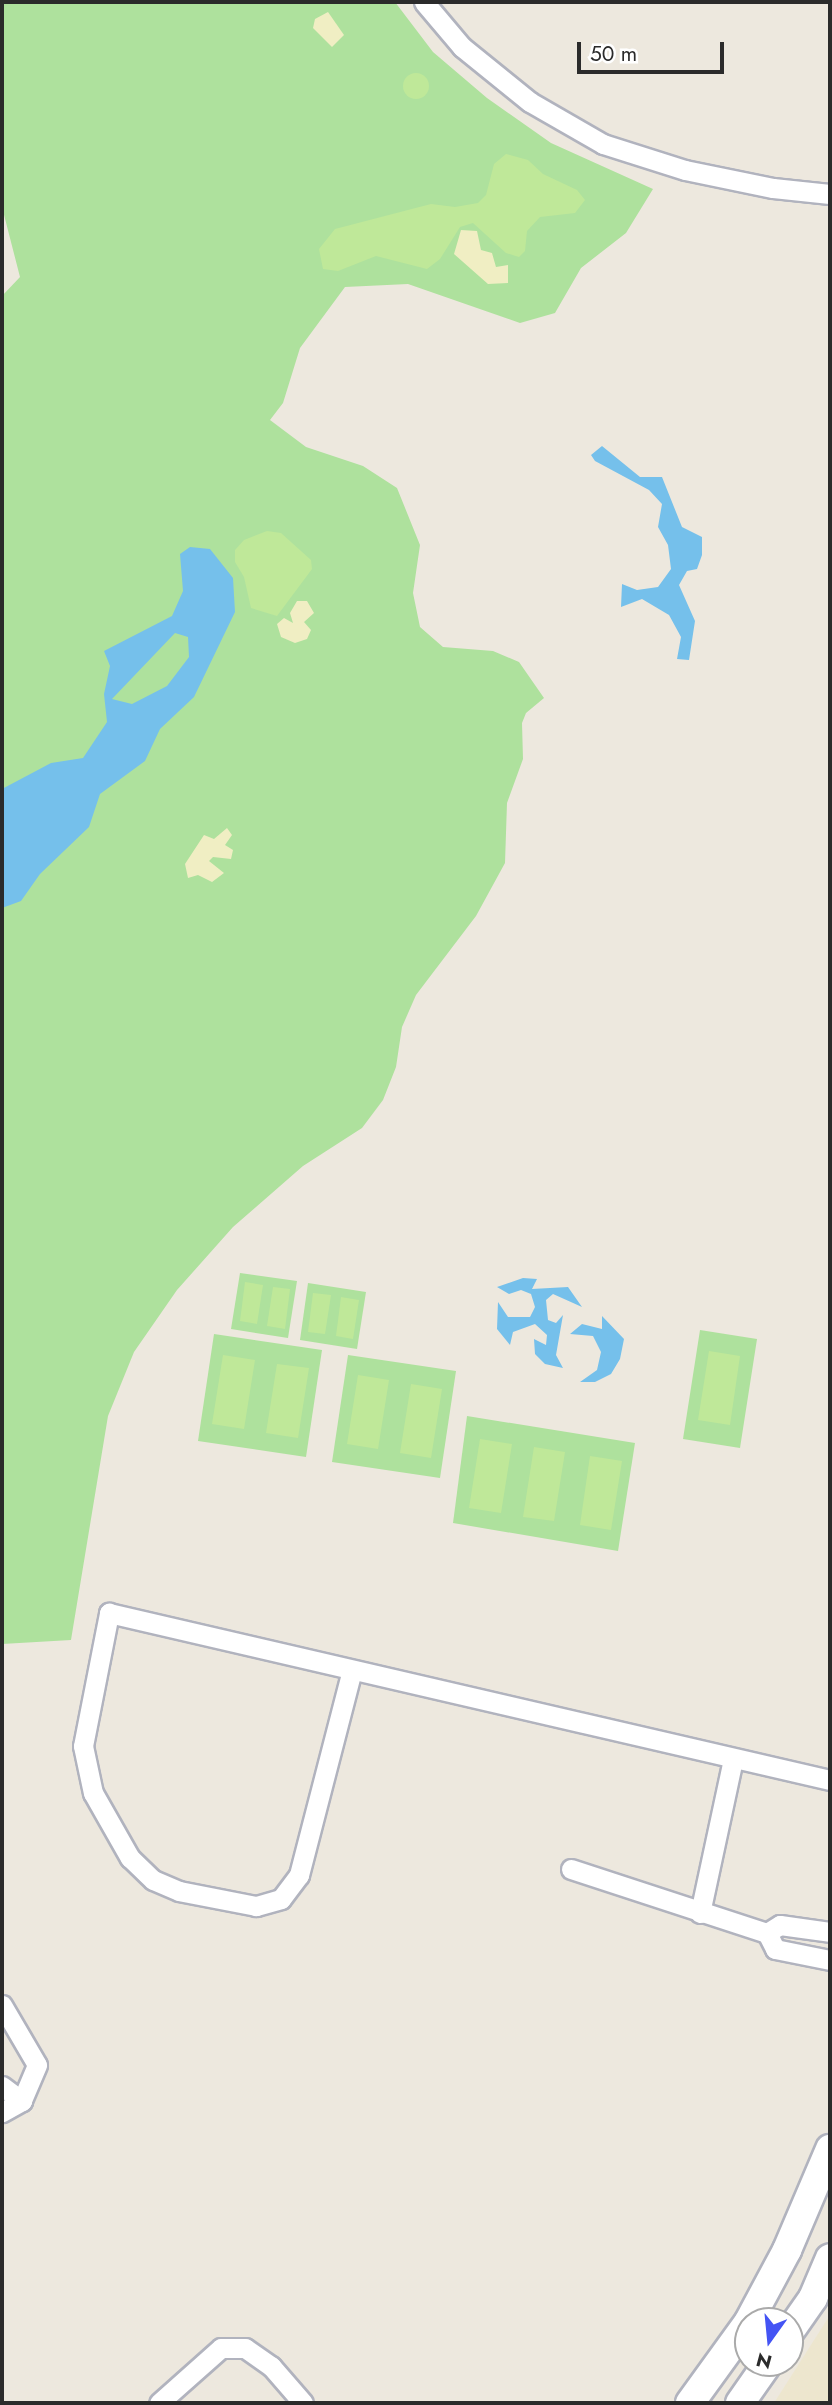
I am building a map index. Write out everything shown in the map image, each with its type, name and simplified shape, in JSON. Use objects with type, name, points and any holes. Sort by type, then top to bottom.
[{"type":"main road","points":[[756,2307],[792,2240],[830,2150]]},
{"type":"main road","points":[[804,2311],[813,2298],[830,2258]]},
{"type":"main road","points":[[690,2403],[734,2342]]},
{"type":"main road","points":[[740,2403],[758,2377]]},
{"type":"street","points":[[424,2],[462,47],[530,102],[603,144],[685,170],[773,188],[830,194]]},
{"type":"street","points":[[352,1670],[299,1875],[281,1899],[256,1906],[179,1891],[153,1880],[130,1858],[93,1793],[83,1746],[108,1613],[830,1780]]},
{"type":"street","points":[[700,1913],[733,1759]]},
{"type":"street","points":[[571,1869],[767,1933],[775,1949],[830,1960]]},
{"type":"street","points":[[767,1933],[780,1925],[830,1932]]},
{"type":"street","points":[[2,2005],[37,2065],[22,2101],[2,2112]]},
{"type":"street","points":[[2,2086],[22,2101]]},
{"type":"street","points":[[159,2403],[221,2348],[245,2348],[271,2366],[303,2403]]},
{"type":"shaded area","points":[[830,2315],[830,2403],[774,2403],[791,2377],[804,2377],[804,2356]]},
{"type":"green space","points":[[2,2],[395,2],[433,52],[487,98],[551,143],[653,189],[626,233],[581,268],[555,313],[520,323],[408,284],[345,287],[300,348],[283,403],[270,420],[306,447],[363,466],[397,488],[420,545],[413,593],[420,627],[443,647],[493,651],[519,662],[544,698],[526,713],[522,723],[523,759],[507,803],[505,863],[476,916],[416,995],[402,1027],[396,1067],[383,1100],[362,1128],[303,1166],[233,1227],[177,1290],[134,1352],[108,1416],[71,1640],[2,1644],[2,296],[20,277],[2,207]]},
{"type":"green space","points":[[416,73],[425,77],[429,86],[425,95],[416,99],[407,95],[403,86],[407,77]]},
{"type":"green space","points":[[506,154],[528,160],[543,174],[577,190],[585,200],[575,213],[540,217],[527,231],[525,251],[519,257],[506,253],[473,223],[460,227],[440,259],[427,269],[376,256],[338,271],[323,269],[319,249],[335,229],[431,204],[455,207],[478,203],[486,195],[494,164]]},
{"type":"green space","points":[[267,531],[281,533],[311,560],[312,569],[277,616],[251,608],[244,577],[235,562],[235,550],[244,540]]},
{"type":"green space","points":[[240,1273],[297,1281],[288,1338],[231,1329]]},
{"type":"green space","points":[[245,1282],[263,1285],[257,1324],[240,1321]]},
{"type":"green space","points":[[308,1283],[366,1292],[357,1349],[300,1340]]},
{"type":"green space","points":[[273,1287],[290,1289],[285,1329],[267,1326]]},
{"type":"green space","points":[[313,1293],[331,1295],[325,1334],[308,1332]]},
{"type":"green space","points":[[341,1297],[359,1300],[353,1339],[336,1336]]},
{"type":"green space","points":[[700,1330],[757,1339],[740,1448],[683,1439]]},
{"type":"green space","points":[[214,1334],[322,1350],[306,1457],[198,1441]]},
{"type":"green space","points":[[709,1351],[740,1356],[730,1425],[698,1420]]},
{"type":"green space","points":[[223,1355],[255,1360],[244,1429],[212,1424]]},
{"type":"green space","points":[[348,1355],[456,1371],[440,1478],[332,1462]]},
{"type":"green space","points":[[277,1364],[309,1368],[298,1438],[266,1433]]},
{"type":"green space","points":[[358,1375],[389,1380],[378,1449],[347,1444]]},
{"type":"green space","points":[[411,1384],[442,1389],[431,1458],[400,1453]]},
{"type":"green space","points":[[467,1416],[635,1443],[618,1551],[453,1523]]},
{"type":"green space","points":[[480,1439],[512,1444],[501,1513],[469,1508]]},
{"type":"green space","points":[[534,1447],[565,1452],[554,1521],[523,1517]]},
{"type":"green space","points":[[590,1456],[622,1461],[611,1530],[580,1525]]},
{"type":"sand","points":[[328,12],[344,35],[332,47],[313,28],[315,19]]},
{"type":"sand","points":[[461,230],[477,231],[481,250],[492,253],[496,267],[508,265],[508,283],[488,284],[454,254]]},
{"type":"sand","points":[[297,601],[307,601],[314,613],[304,622],[311,630],[307,639],[295,643],[281,637],[277,624],[284,618],[293,623],[290,613]]},
{"type":"sand","points":[[227,828],[232,835],[225,845],[233,850],[231,859],[213,857],[209,861],[224,873],[212,882],[198,875],[188,878],[185,864],[204,835],[214,839]]},
{"type":"water","points":[[602,446],[640,477],[662,477],[682,527],[702,537],[702,555],[697,569],[687,571],[679,585],[695,621],[689,660],[677,659],[681,637],[669,615],[642,599],[621,607],[622,584],[637,590],[658,587],[671,569],[668,545],[658,527],[662,504],[649,490],[595,461],[591,455]]},
{"type":"water","points":[[190,547],[210,549],[233,578],[235,612],[194,697],[160,729],[145,761],[100,794],[89,827],[40,874],[21,901],[2,908],[2,789],[51,763],[83,758],[107,722],[104,694],[110,666],[104,651],[172,616],[183,591],[180,554]],"holes":[[[175,633],[188,637],[189,657],[167,686],[132,704],[112,699]]]},
{"type":"water","points":[[523,1278],[537,1279],[532,1289],[568,1287],[582,1307],[553,1294],[546,1300],[548,1320],[556,1323],[563,1315],[556,1355],[563,1368],[545,1364],[535,1354],[534,1339],[546,1345],[547,1335],[535,1324],[513,1332],[510,1345],[497,1329],[498,1302],[508,1317],[530,1317],[535,1307],[531,1294],[521,1290],[509,1294],[497,1287]]},
{"type":"water","points":[[602,1316],[624,1339],[620,1359],[611,1374],[595,1382],[580,1382],[597,1370],[601,1352],[593,1336],[570,1334],[582,1324],[602,1329]]}]
